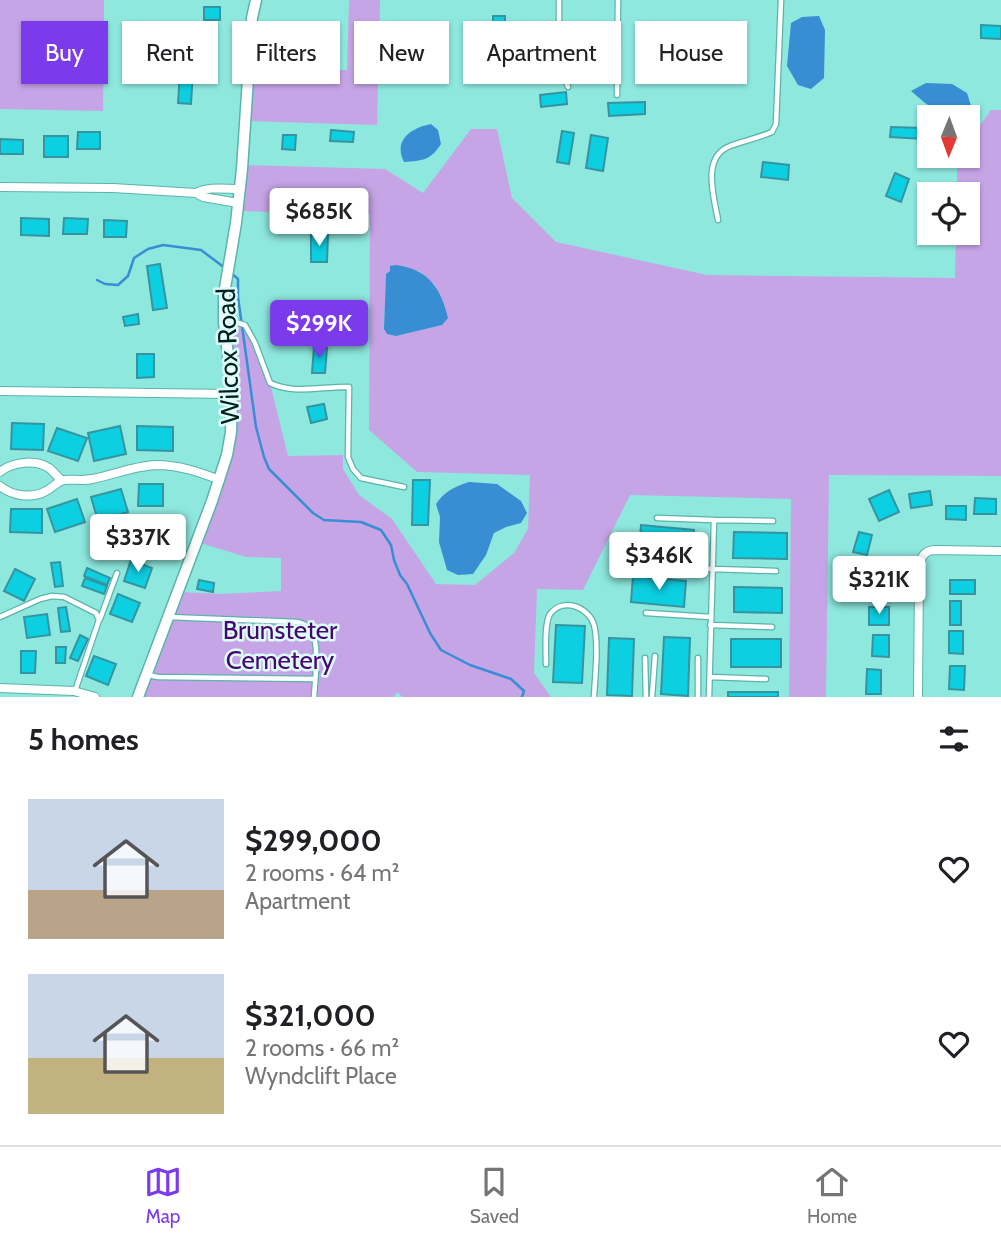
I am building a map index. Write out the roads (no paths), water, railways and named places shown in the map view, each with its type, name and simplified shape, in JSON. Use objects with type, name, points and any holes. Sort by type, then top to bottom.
[{"type":"street","name":"Wilcox Road","points":[[138,697],[228,455],[233,413],[224,294],[238,203],[251,18],[256,0]]},
{"type":"street","points":[[0,187],[113,188],[196,194],[238,203]]},
{"type":"street","points":[[196,194],[201,190],[239,189]]},
{"type":"street","points":[[0,391],[231,394]]},
{"type":"street","points":[[0,472],[18,463],[40,464],[49,468],[61,480]]},
{"type":"street","points":[[0,486],[18,495],[31,495],[47,491],[61,480],[92,479],[154,465],[183,468],[220,480]]},
{"type":"street","points":[[918,697],[921,557],[934,550],[1001,551]]},
{"type":"street","points":[[0,688],[75,691],[95,697]]},
{"type":"lane","points":[[559,0],[559,65],[568,87]]},
{"type":"lane","points":[[617,95],[618,0]]},
{"type":"lane","points":[[718,220],[712,168],[716,156],[727,147],[772,132],[776,124],[781,0]]},
{"type":"lane","points":[[224,318],[246,325],[270,383],[283,389],[300,390],[349,387],[348,457],[353,470],[361,478],[404,487]]},
{"type":"lane","points":[[657,518],[772,521]]},
{"type":"lane","points":[[709,697],[714,520]]},
{"type":"lane","points":[[651,565],[776,570]]},
{"type":"lane","points":[[75,691],[117,573]]},
{"type":"lane","points":[[0,617],[52,596],[64,597],[96,613],[99,620]]},
{"type":"lane","points":[[546,664],[547,627],[551,612],[570,605],[581,608],[593,624],[596,661],[594,697]]},
{"type":"lane","points":[[646,613],[710,617]]},
{"type":"lane","points":[[168,617],[305,624],[310,628],[316,643],[314,697]]},
{"type":"lane","points":[[710,625],[772,627]]},
{"type":"lane","points":[[652,697],[655,656]]},
{"type":"lane","points":[[645,658],[646,697]]},
{"type":"lane","points":[[698,658],[698,697]]},
{"type":"lane","points":[[146,674],[158,677],[315,679]]},
{"type":"lane","points":[[710,677],[765,679]]},
{"type":"water","points":[[819,16],[825,30],[824,78],[811,89],[798,85],[787,66],[791,23],[802,17]]},
{"type":"water","points":[[926,83],[952,84],[967,93],[971,105],[928,105],[911,91]]},
{"type":"water","points":[[431,124],[438,130],[441,144],[426,159],[404,162],[401,154],[402,141],[411,132]]},
{"type":"water","points":[[390,266],[417,271],[437,289],[448,318],[442,325],[396,336],[387,334],[384,329],[386,274],[390,271]]},
{"type":"water","points":[[469,482],[497,484],[521,501],[527,513],[521,523],[494,533],[486,555],[473,574],[458,575],[447,570],[439,542],[440,517],[436,504],[450,490]]},
{"type":"waterway","points":[[97,280],[118,285],[128,276],[134,258],[148,249],[163,245],[201,250],[225,268]]},
{"type":"waterway","points":[[230,272],[238,279],[238,297],[256,427],[269,469],[313,513],[324,520],[361,522],[381,530],[391,545],[400,575],[441,650],[470,665],[511,679],[524,691],[522,697]]},
{"type":"park label","name":"Brunsteter Cemetery","points":[[280,645]]}]
